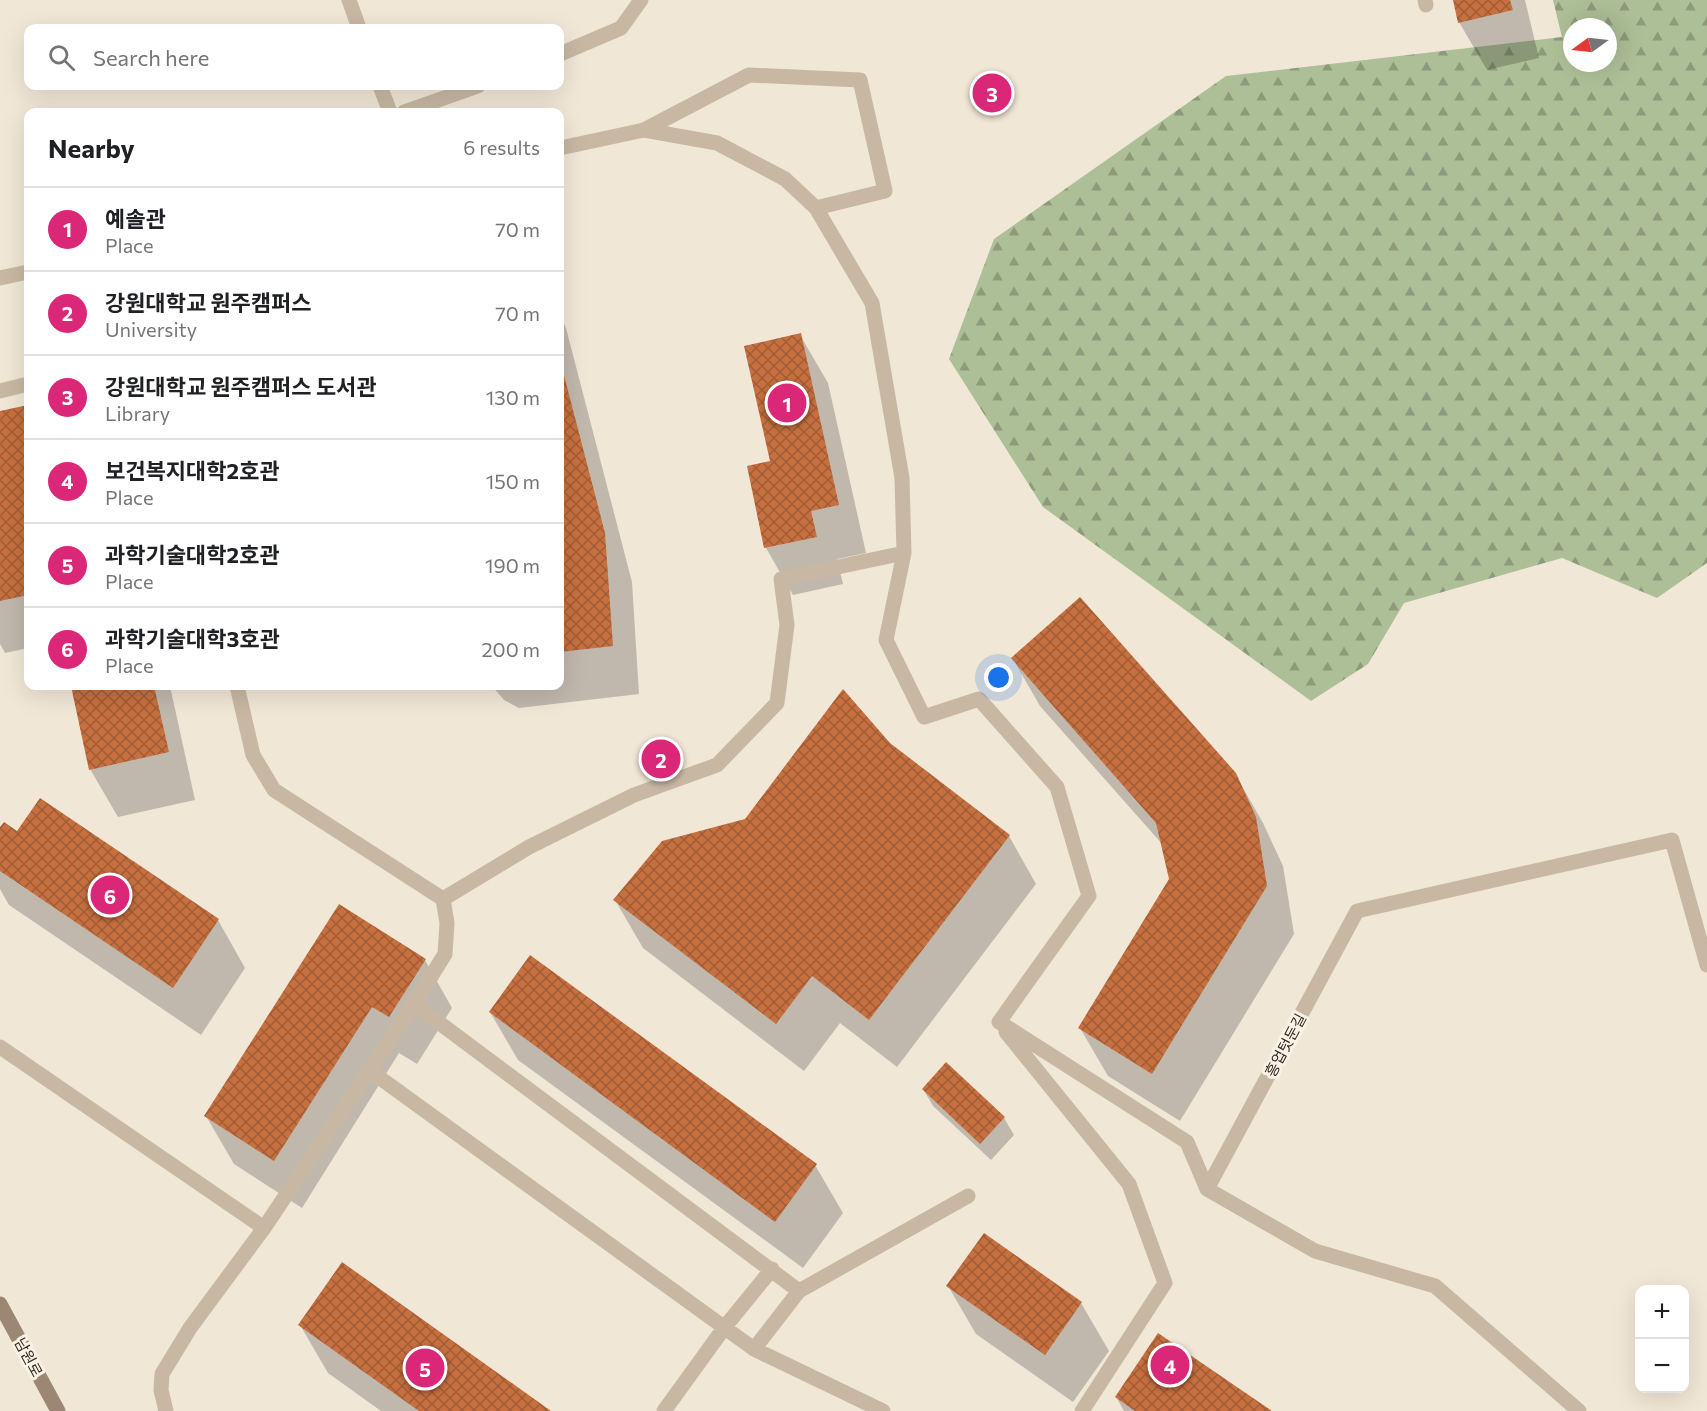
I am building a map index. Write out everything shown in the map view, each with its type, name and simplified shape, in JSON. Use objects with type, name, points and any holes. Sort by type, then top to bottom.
[{"type":"street","points":[[349,0],[358,24]]},
{"type":"street","points":[[564,52],[621,28],[641,0]]},
{"type":"street","points":[[564,147],[644,130],[749,75],[860,80],[885,191],[816,208]]},
{"type":"street","points":[[382,90],[388,108]]},
{"type":"street","points":[[415,108],[467,90]]},
{"type":"street","points":[[644,130],[717,143],[785,179],[816,208],[872,303],[902,478],[904,553],[886,640],[924,717],[979,699],[1057,787],[1089,896],[999,1022]]},
{"type":"street","points":[[0,278],[24,273]]},
{"type":"street","points":[[0,391],[24,385]]},
{"type":"street","points":[[443,899],[529,847],[634,795],[717,765],[777,703],[787,625],[781,579],[904,553]]},
{"type":"street","points":[[166,1411],[161,1390],[162,1374],[190,1328],[264,1228],[414,1004],[444,954],[447,923],[443,899],[274,790],[253,755],[238,690]]},
{"type":"street","name":"흥업텃둔길","points":[[1207,1189],[1357,911],[1672,840],[1707,965]]},
{"type":"street","points":[[414,1004],[799,1291]]},
{"type":"street","points":[[999,1022],[1187,1142],[1207,1189],[1315,1251],[1435,1286],[1579,1411]]},
{"type":"street","points":[[999,1022],[1129,1184],[1165,1283],[1082,1411]]},
{"type":"street","points":[[0,1047],[264,1228]]},
{"type":"street","points":[[369,1070],[754,1349],[883,1411]]},
{"type":"street","points":[[754,1349],[799,1291],[968,1196]]},
{"type":"street","points":[[664,1411],[724,1328],[772,1269]]},
{"type":"street","name":"남원로","points":[[0,1304],[58,1411]]},
{"type":"green space","points":[[1553,0],[1707,0],[1707,563],[1657,598],[1562,558],[1404,603],[1368,664],[1311,701],[1043,507],[949,359],[994,239],[1226,76],[1562,37]]},
{"type":"building","points":[[1453,0],[1510,0],[1513,10],[1458,23]]},
{"type":"building","points":[[801,333],[839,505],[811,511],[817,537],[764,548],[747,466],[770,461],[744,346]]},
{"type":"building","points":[[564,375],[605,533],[613,646],[564,652]]},
{"type":"building","points":[[24,406],[24,596],[0,601],[0,411]]},
{"type":"building","points":[[1080,597],[1236,773],[1256,817],[1267,886],[1152,1074],[1078,1028],[1169,879],[1156,823],[1011,658]]},
{"type":"building","points":[[843,689],[890,743],[1010,835],[869,1020],[812,976],[776,1024],[613,900],[662,841],[745,819]]},
{"type":"building","points":[[72,690],[155,690],[169,752],[89,770]]},
{"type":"building","points":[[40,798],[219,919],[173,988],[0,871],[0,827],[4,822],[17,831]]},
{"type":"building","points":[[339,904],[426,959],[389,1017],[372,1007],[274,1161],[204,1116]]},
{"type":"building","points":[[530,955],[817,1164],[775,1222],[489,1012]]},
{"type":"building","points":[[946,1062],[1005,1117],[980,1144],[922,1089]]},
{"type":"building","points":[[984,1233],[1082,1302],[1045,1355],[946,1286]]},
{"type":"building","points":[[342,1262],[551,1411],[419,1411],[298,1325]]},
{"type":"building","points":[[1158,1333],[1272,1411],[1135,1411],[1115,1397]]},
{"type":"place","name":"강원대학교 원주캠퍼스 도서관","points":[[992,93]]},
{"type":"place","name":"예솔관","points":[[787,403]]},
{"type":"place","name":"강원대학교 원주캠퍼스","points":[[661,759]]},
{"type":"place","name":"과학기술대학3호관","points":[[110,895]]},
{"type":"place","name":"보건복지대학2호관","points":[[1170,1365]]},
{"type":"place","name":"과학기술대학2호관","points":[[425,1368]]}]
